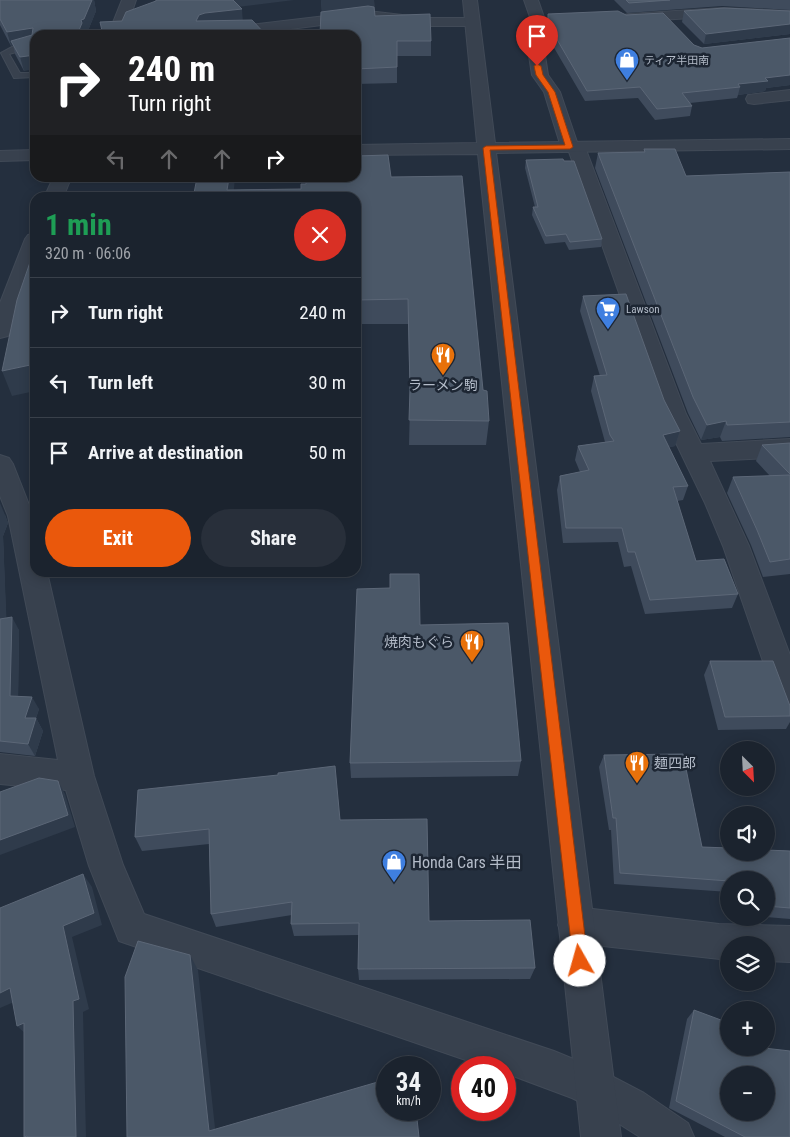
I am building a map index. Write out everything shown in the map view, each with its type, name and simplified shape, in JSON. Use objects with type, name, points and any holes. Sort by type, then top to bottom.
[{"type":"street","points":[[118,30],[129,0]]},
{"type":"street","points":[[367,0],[377,15]]},
{"type":"street","points":[[530,0],[538,20],[536,49],[540,75],[552,92],[674,414],[718,503],[782,650],[790,696]]},
{"type":"street","points":[[769,0],[790,8]]},
{"type":"street","points":[[244,30],[308,21],[377,15],[428,22],[471,11],[601,1137]]},
{"type":"street","points":[[624,19],[722,12],[790,15]]},
{"type":"street","points":[[666,16],[679,30]]},
{"type":"street","points":[[754,99],[790,95]]},
{"type":"street","points":[[361,150],[790,144]]},
{"type":"street","points":[[0,156],[30,156]]},
{"type":"street","points":[[0,331],[30,252]]},
{"type":"street","points":[[692,453],[790,448]]},
{"type":"street","points":[[0,464],[21,516],[30,557]]},
{"type":"street","points":[[34,577],[78,776],[106,866],[132,928],[554,1070],[595,1086],[634,1109],[674,1137]]},
{"type":"street","points":[[0,769],[78,776]]},
{"type":"street","points":[[576,925],[719,942],[790,944]]},
{"type":"lane","points":[[30,46],[17,48],[6,53],[17,76],[30,75]]},
{"type":"building","points":[[0,0],[92,0],[84,19],[81,20],[82,23],[79,30],[33,30],[33,28],[7,32],[0,19]]},
{"type":"building","points":[[233,0],[242,9],[205,13],[199,15],[196,21],[252,20],[261,30],[102,30],[100,22],[122,21],[126,12],[156,1]]},
{"type":"building","points":[[626,0],[670,0],[629,3]]},
{"type":"building","points":[[368,6],[374,7],[375,16],[430,14],[431,41],[397,41],[397,67],[361,69],[361,30],[320,30],[321,12]]},
{"type":"building","points":[[724,8],[790,11],[790,24],[706,34],[684,11]]},
{"type":"building","points":[[618,11],[626,15],[663,13],[694,45],[702,48],[790,38],[790,75],[765,78],[768,81],[738,84],[740,87],[682,93],[692,106],[657,109],[640,87],[587,91],[548,24],[548,14]]},
{"type":"building","points":[[30,36],[30,56],[20,57],[11,41]]},
{"type":"building","points":[[644,149],[675,149],[686,176],[790,172],[790,422],[727,425],[726,421],[707,425],[693,397],[598,153],[645,152]]},
{"type":"building","points":[[388,155],[391,177],[462,176],[483,390],[487,391],[489,421],[409,420],[408,299],[361,300],[361,192],[194,192],[196,182],[228,182],[227,190],[301,189],[301,184],[306,184],[306,182],[361,182],[361,156]]},
{"type":"building","points":[[563,159],[564,161],[574,161],[602,239],[570,242],[566,234],[546,236],[533,207],[538,207],[526,160]]},
{"type":"building","points":[[30,262],[30,365],[2,371],[17,300]]},
{"type":"building","points":[[626,294],[664,400],[680,431],[663,435],[688,486],[673,487],[696,561],[724,559],[738,594],[650,600],[635,552],[628,552],[622,528],[566,528],[560,476],[589,470],[578,446],[614,441],[610,435],[594,376],[607,375],[583,296]]},
{"type":"building","points":[[790,443],[790,474],[762,445]]},
{"type":"building","points":[[790,475],[790,559],[770,562],[733,477]]},
{"type":"building","points":[[390,574],[419,574],[420,625],[508,623],[521,761],[350,763],[357,589],[390,588]]},
{"type":"building","points":[[12,617],[10,696],[32,697],[25,718],[36,718],[28,744],[0,741],[0,619]]},
{"type":"building","points":[[710,661],[773,661],[790,706],[790,716],[725,717]]},
{"type":"building","points":[[683,754],[702,847],[720,848],[720,861],[775,861],[775,850],[790,851],[790,908],[775,907],[775,871],[720,871],[720,880],[620,873],[616,818],[613,818],[604,755]]},
{"type":"building","points":[[335,766],[340,820],[427,819],[429,921],[530,920],[535,968],[358,969],[359,923],[291,924],[292,902],[211,914],[209,829],[135,837],[138,790],[278,775],[278,773]]},
{"type":"building","points":[[39,778],[58,781],[68,815],[0,840],[0,792]]},
{"type":"building","points":[[83,874],[94,913],[63,926],[79,999],[73,1001],[76,1137],[24,1137],[24,1023],[17,1026],[10,988],[0,993],[0,908]]},
{"type":"building","points":[[138,941],[190,955],[209,1131],[376,1082],[376,1121],[417,1121],[419,1137],[127,1137],[125,977]]},
{"type":"building","points":[[694,1010],[720,1020],[720,1056],[775,1056],[775,1049],[790,1051],[790,1137],[745,1137],[676,1101]]},
{"type":"place","name":"ティア半田南","points":[[627,81]]},
{"type":"place","name":"Lawson","points":[[608,330]]},
{"type":"place","name":"ラーメン駒","points":[[443,376]]},
{"type":"place","name":"焼肉もぐら","points":[[472,663]]},
{"type":"place","name":"麺四郎","points":[[637,784]]},
{"type":"place","name":"Honda Cars 半田","points":[[394,883]]},
{"type":"route","points":[[537,66],[540,75],[552,92],[570,147],[486,148],[580,961]]}]
